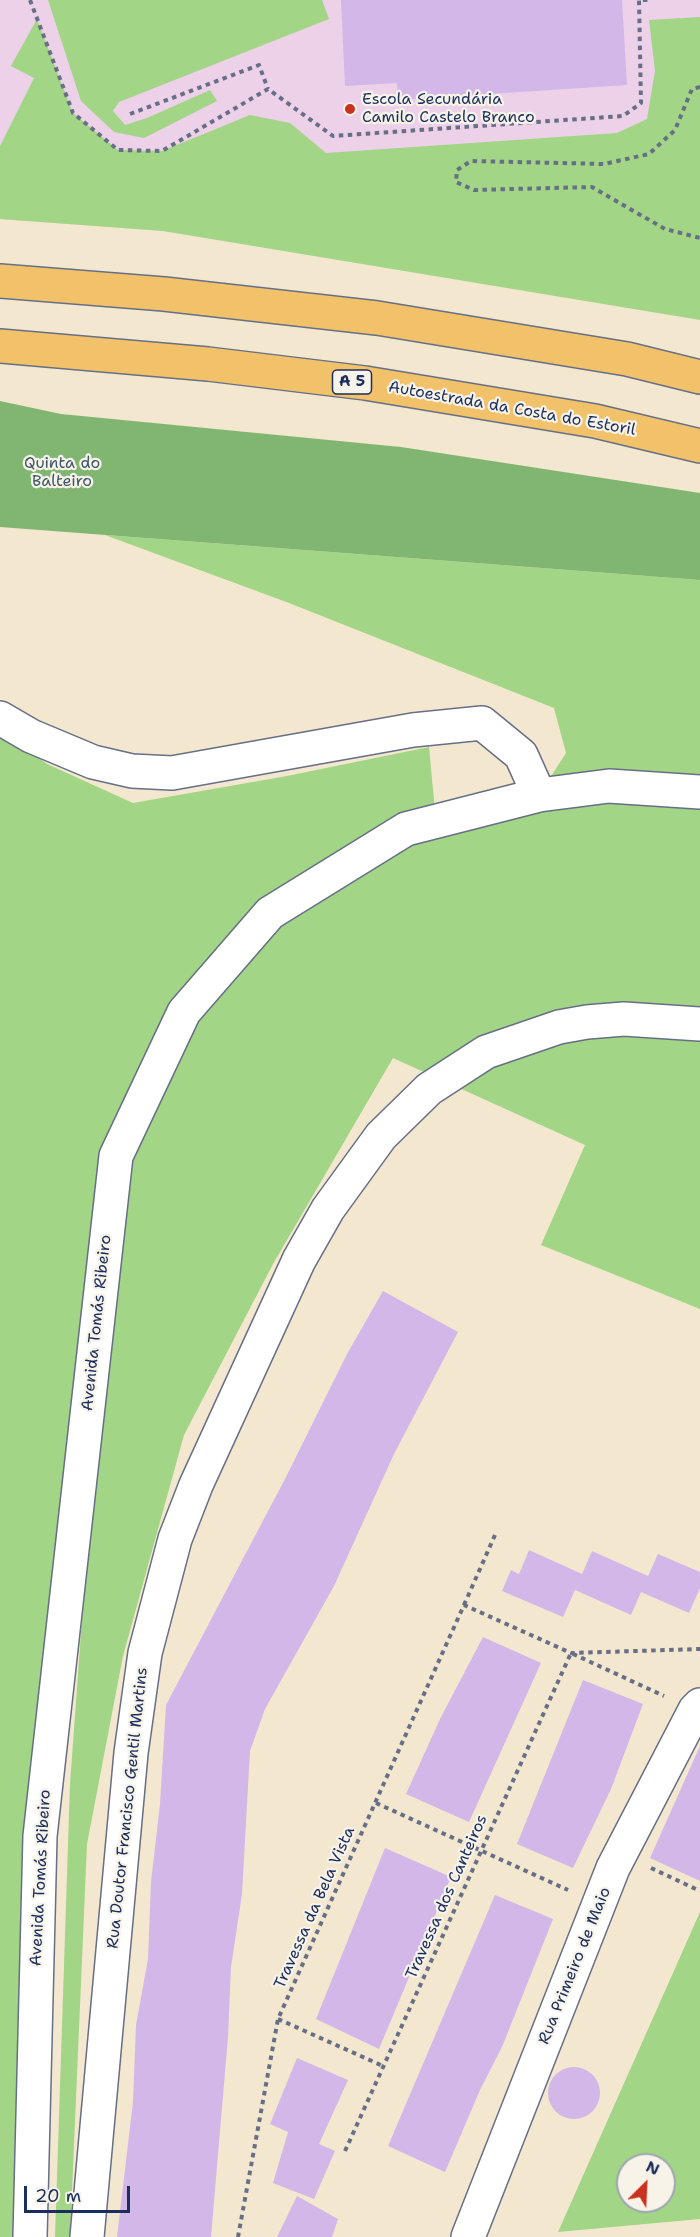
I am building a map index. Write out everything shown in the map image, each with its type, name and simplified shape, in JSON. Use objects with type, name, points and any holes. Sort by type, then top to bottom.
[{"type":"highway","points":[[0,281],[175,295],[376,318],[627,359],[700,377]]},
{"type":"highway","name":"Autoestrada da Costa do Estoril","points":[[0,346],[208,364],[377,385],[595,421],[700,446]]},
{"type":"street","points":[[0,718],[61,750],[93,762],[132,771],[172,773],[413,730],[482,723],[521,755],[539,795]]},
{"type":"street","name":"Avenida Tomás Ribeiro","points":[[30,2237],[40,1836],[116,1156],[184,1012],[270,913],[406,829],[539,795],[609,786],[700,792]]},
{"type":"street","name":"Rua Doutor Francisco Gentil Martins","points":[[87,2237],[131,1753],[145,1653],[175,1539],[196,1485],[299,1260],[328,1209],[381,1136],[421,1096],[486,1052],[558,1027],[587,1022],[624,1019],[700,1024]]},
{"type":"street","name":"Rua Primeiro de Maio","points":[[468,2237],[599,1904],[621,1854],[697,1707]]},
{"type":"path","points":[[30,0],[73,113],[118,150],[162,151],[268,89]]},
{"type":"path","points":[[130,114],[259,65],[268,89],[333,136],[623,116],[640,103],[639,0],[651,0]]},
{"type":"path","points":[[700,87],[692,89],[675,130],[649,154],[604,164],[471,161],[457,171],[456,182],[474,190],[592,188],[665,229],[700,238]]},
{"type":"path","name":"Travessa da Bela Vista","points":[[238,2237],[278,2019],[495,1535]]},
{"type":"path","points":[[464,1605],[697,1707]]},
{"type":"path","points":[[571,1653],[700,1649]]},
{"type":"path","name":"Travessa dos Canteiros","points":[[345,2151],[571,1653]]},
{"type":"path","points":[[376,1803],[599,1904]]},
{"type":"path","points":[[621,1854],[700,1891]]},
{"type":"path","points":[[278,2019],[383,2066]]},
{"type":"shaded area","name":"Escola Secundária Camilo Castelo Branco","points":[[0,0],[700,0],[700,317],[163,231],[0,219]]},
{"type":"green space","points":[[48,0],[322,0],[329,19],[119,102],[113,111],[125,125],[147,118],[210,90],[217,101],[144,138],[114,132],[81,101]]},
{"type":"green space","points":[[700,17],[700,320],[163,231],[0,219],[0,146],[34,78],[11,66],[37,19],[73,113],[118,150],[162,151],[250,115],[290,123],[326,153],[617,133],[647,119],[655,71],[649,20]]},
{"type":"green space","name":"Quinta do Balteiro","points":[[0,401],[61,414],[401,447],[700,493],[700,580],[0,527]]},
{"type":"green space","points":[[105,535],[700,580],[700,1309],[541,1245],[585,1145],[393,1058],[273,1264],[184,1435],[123,1656],[87,1844],[70,2237],[55,2237],[70,1784],[114,1179],[40,1836],[30,2237],[0,2237],[0,730],[47,764],[133,803],[287,776],[429,747],[436,821],[539,795],[566,753],[554,708],[289,603]]},
{"type":"green space","points":[[700,1912],[700,2219],[558,2232]]},
{"type":"building","points":[[341,0],[622,0],[627,85],[398,100],[397,83],[345,86]]},
{"type":"building","points":[[383,1291],[458,1332],[394,1454],[334,1586],[265,1709],[250,1751],[242,1894],[231,1967],[228,2037],[211,2237],[117,2237],[133,2102],[136,2025],[148,1959],[151,1882],[160,1804],[166,1705],[286,1477],[347,1354]]},
{"type":"building","points":[[529,1550],[582,1574],[592,1551],[648,1576],[658,1554],[700,1572],[700,1588],[689,1613],[641,1592],[631,1615],[575,1590],[563,1617],[502,1591],[511,1570],[519,1574]]},
{"type":"building","points":[[483,1637],[541,1663],[469,1822],[406,1794],[441,1717]]},
{"type":"building","points":[[583,1680],[643,1704],[611,1789],[573,1868],[517,1844]]},
{"type":"building","points":[[700,1746],[700,1881],[650,1858]]},
{"type":"building","points":[[385,1848],[451,1877],[379,2049],[316,2019]]},
{"type":"building","points":[[495,1895],[553,1919],[502,2047],[480,2090],[445,2172],[388,2146]]},
{"type":"building","points":[[297,2058],[348,2080],[319,2144],[335,2151],[314,2199],[273,2183],[288,2132],[270,2124]]},
{"type":"building","points":[[569,2067],[579,2067],[593,2074],[600,2093],[593,2112],[579,2119],[569,2119],[559,2115],[552,2108],[548,2098],[548,2088],[552,2078],[559,2071]]},
{"type":"building","points":[[297,2196],[338,2219],[332,2237],[277,2237]]},
{"type":"place","name":"Escola Secundária Camilo Castelo Branco","points":[[350,109]]}]
